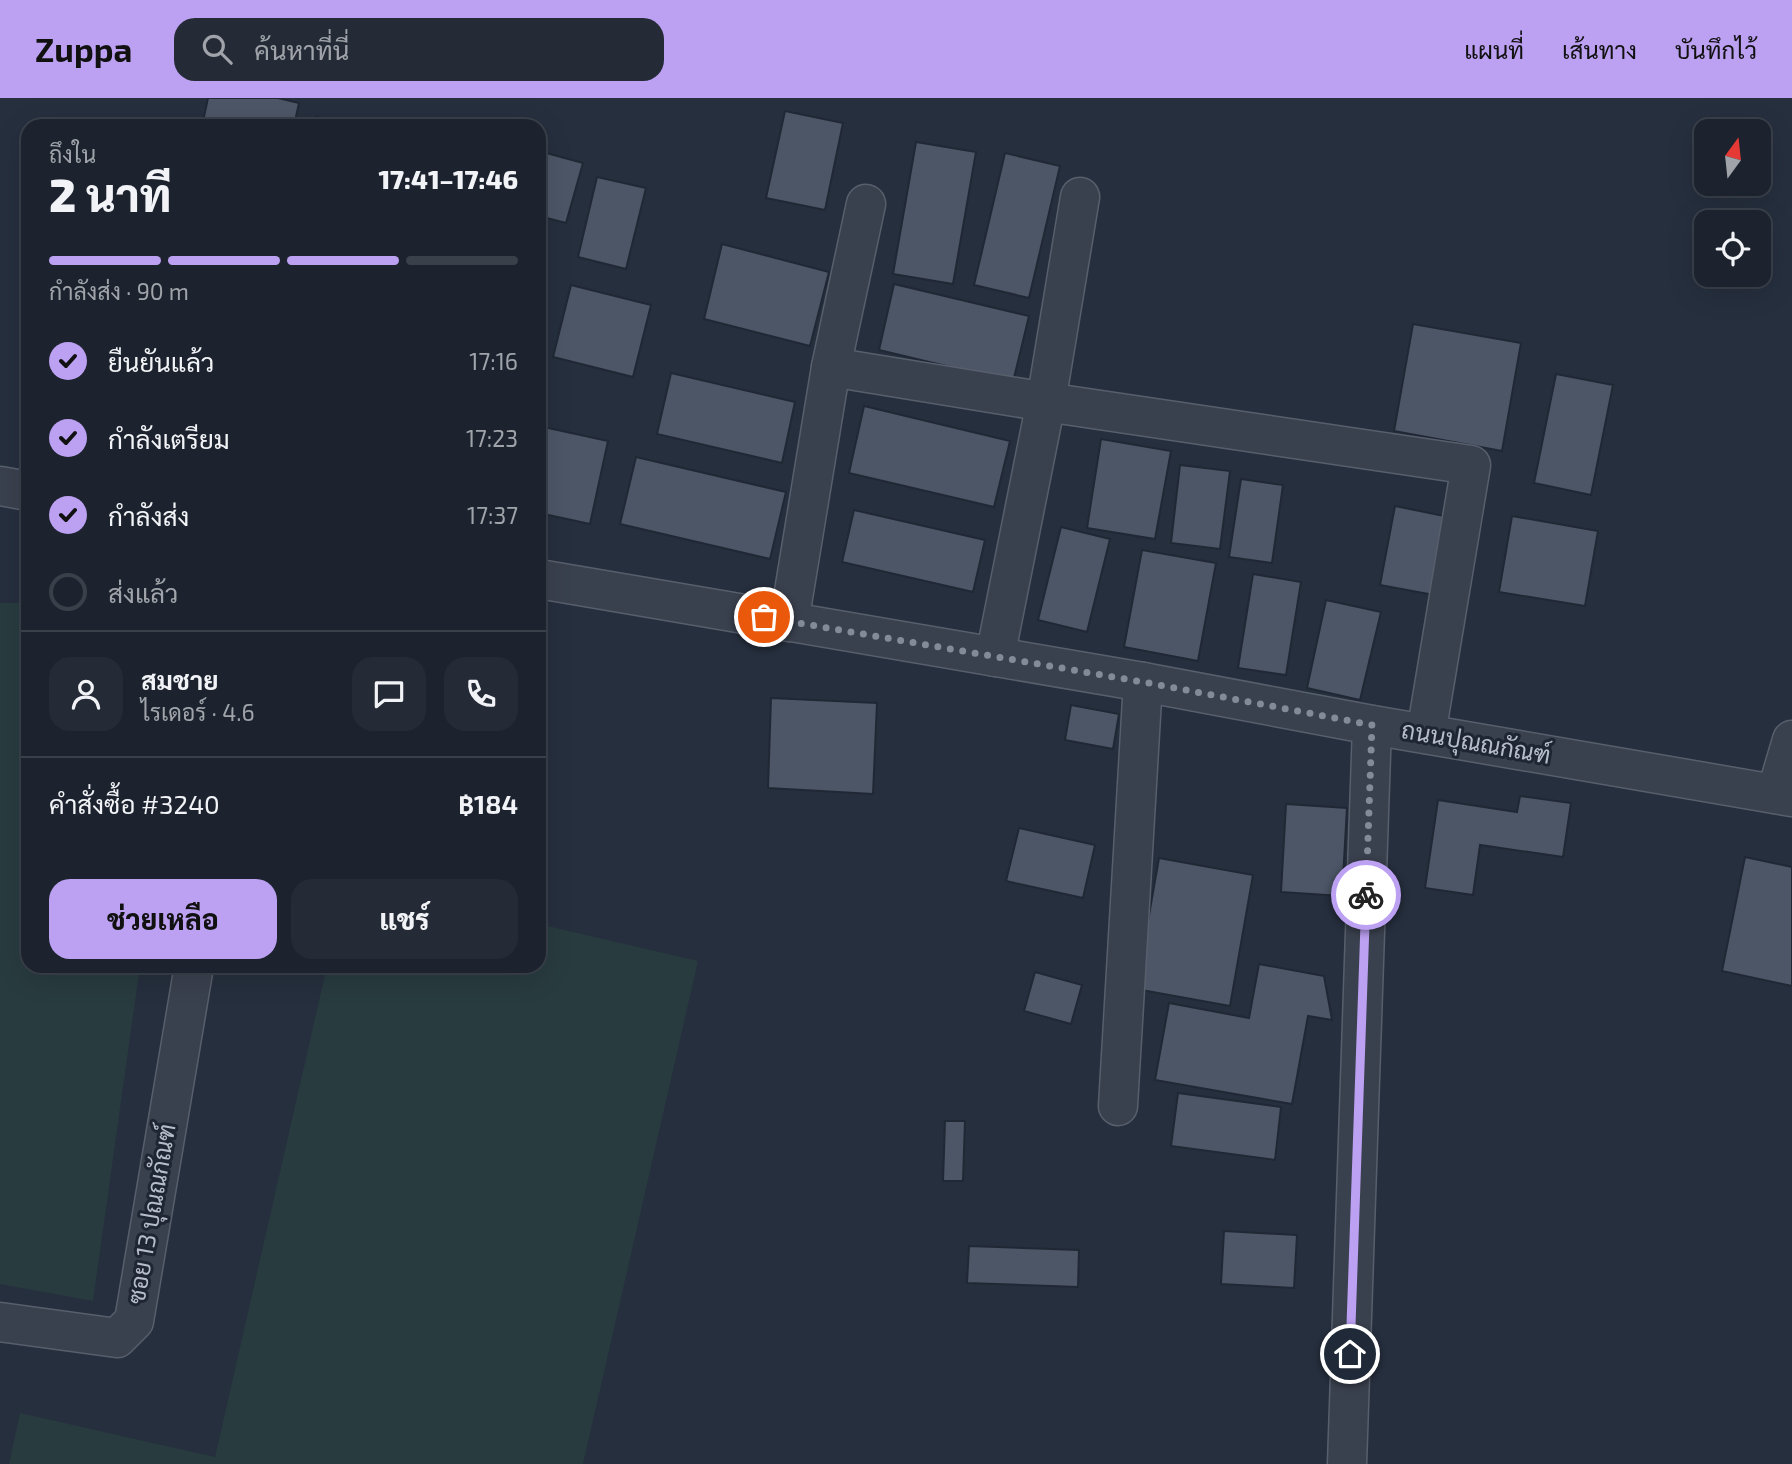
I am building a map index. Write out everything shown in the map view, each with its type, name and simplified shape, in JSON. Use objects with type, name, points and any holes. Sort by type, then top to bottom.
[{"type":"street","points":[[995,657],[1046,402],[1080,197]]},
{"type":"street","points":[[789,622],[831,367],[866,204]]},
{"type":"street","points":[[831,367],[1471,465],[1426,734]]},
{"type":"street","points":[[0,486],[21,490]]},
{"type":"street","name":"ถนนปุณณกัณฑ์","points":[[546,580],[1784,795]]},
{"type":"street","points":[[1118,1106],[1143,682]]},
{"type":"street","points":[[1347,1464],[1372,725]]},
{"type":"street","points":[[1784,795],[1792,740]]},
{"type":"street","name":"ซอย 13 ปุณณกัณฑ์","points":[[0,1322],[117,1338],[134,1321],[193,973]]},
{"type":"green space","points":[[0,603],[21,603],[21,973],[139,973],[93,1301],[0,1284]]},
{"type":"green space","points":[[546,926],[698,961],[583,1464],[9,1464],[20,1413],[215,1457],[325,973],[546,973]]},
{"type":"building","points":[[208,98],[278,98],[299,103],[296,119],[204,119]]},
{"type":"building","points":[[785,111],[843,123],[825,210],[766,198]]},
{"type":"building","points":[[916,142],[976,152],[953,284],[893,274]]},
{"type":"building","points":[[546,153],[583,163],[566,223],[546,218]]},
{"type":"building","points":[[1005,153],[1060,166],[1029,298],[974,285]]},
{"type":"building","points":[[597,177],[646,188],[626,269],[578,257]]},
{"type":"building","points":[[722,244],[829,272],[810,346],[704,319]]},
{"type":"building","points":[[894,284],[1029,316],[1013,382],[879,350]]},
{"type":"building","points":[[571,285],[651,305],[633,377],[553,357]]},
{"type":"building","points":[[1413,324],[1521,343],[1502,451],[1394,431]]},
{"type":"building","points":[[671,373],[795,402],[782,463],[657,434]]},
{"type":"building","points":[[1556,374],[1613,385],[1591,495],[1534,483]]},
{"type":"building","points":[[864,406],[1010,441],[994,507],[849,473]]},
{"type":"building","points":[[546,428],[608,441],[590,524],[546,515]]},
{"type":"building","points":[[1101,439],[1171,451],[1155,539],[1087,528]]},
{"type":"building","points":[[636,457],[786,492],[770,559],[620,524]]},
{"type":"building","points":[[1180,465],[1230,471],[1220,549],[1171,543]]},
{"type":"building","points":[[1241,479],[1283,485],[1272,563],[1229,557]]},
{"type":"building","points":[[1395,506],[1449,517],[1434,595],[1380,585]]},
{"type":"building","points":[[854,510],[985,540],[973,592],[842,562]]},
{"type":"building","points":[[1512,516],[1598,531],[1585,606],[1499,592]]},
{"type":"building","points":[[1061,527],[1110,539],[1087,632],[1038,620]]},
{"type":"building","points":[[1142,550],[1216,563],[1198,661],[1124,647]]},
{"type":"building","points":[[1253,574],[1301,582],[1286,675],[1238,668]]},
{"type":"building","points":[[1326,600],[1381,612],[1360,700],[1307,688]]},
{"type":"building","points":[[771,698],[877,703],[873,794],[768,788]]},
{"type":"building","points":[[1071,705],[1119,714],[1113,749],[1065,740]]},
{"type":"building","points":[[1520,796],[1571,803],[1563,857],[1480,845],[1473,895],[1425,888],[1438,800],[1517,812]]},
{"type":"building","points":[[1286,804],[1347,808],[1342,896],[1281,892]]},
{"type":"building","points":[[1019,828],[1095,845],[1083,898],[1006,881]]},
{"type":"building","points":[[1745,857],[1792,867],[1792,986],[1722,971]]},
{"type":"building","points":[[1159,858],[1253,875],[1230,1006],[1136,989]]},
{"type":"building","points":[[1259,964],[1324,976],[1332,1020],[1308,1016],[1292,1104],[1155,1080],[1169,1003],[1249,1018]]},
{"type":"building","points":[[1035,972],[1082,985],[1071,1024],[1024,1011]]},
{"type":"building","points":[[1178,1093],[1281,1107],[1275,1160],[1171,1146]]},
{"type":"building","points":[[945,1121],[965,1121],[963,1181],[943,1181]]},
{"type":"building","points":[[1224,1231],[1297,1235],[1294,1288],[1221,1284]]},
{"type":"building","points":[[969,1246],[1079,1250],[1078,1287],[967,1283]]},
{"type":"way so far","points":[[764,617],[1143,682],[1372,725],[1366,895]]},
{"type":"route","points":[[1350,1354],[1366,895]]}]
